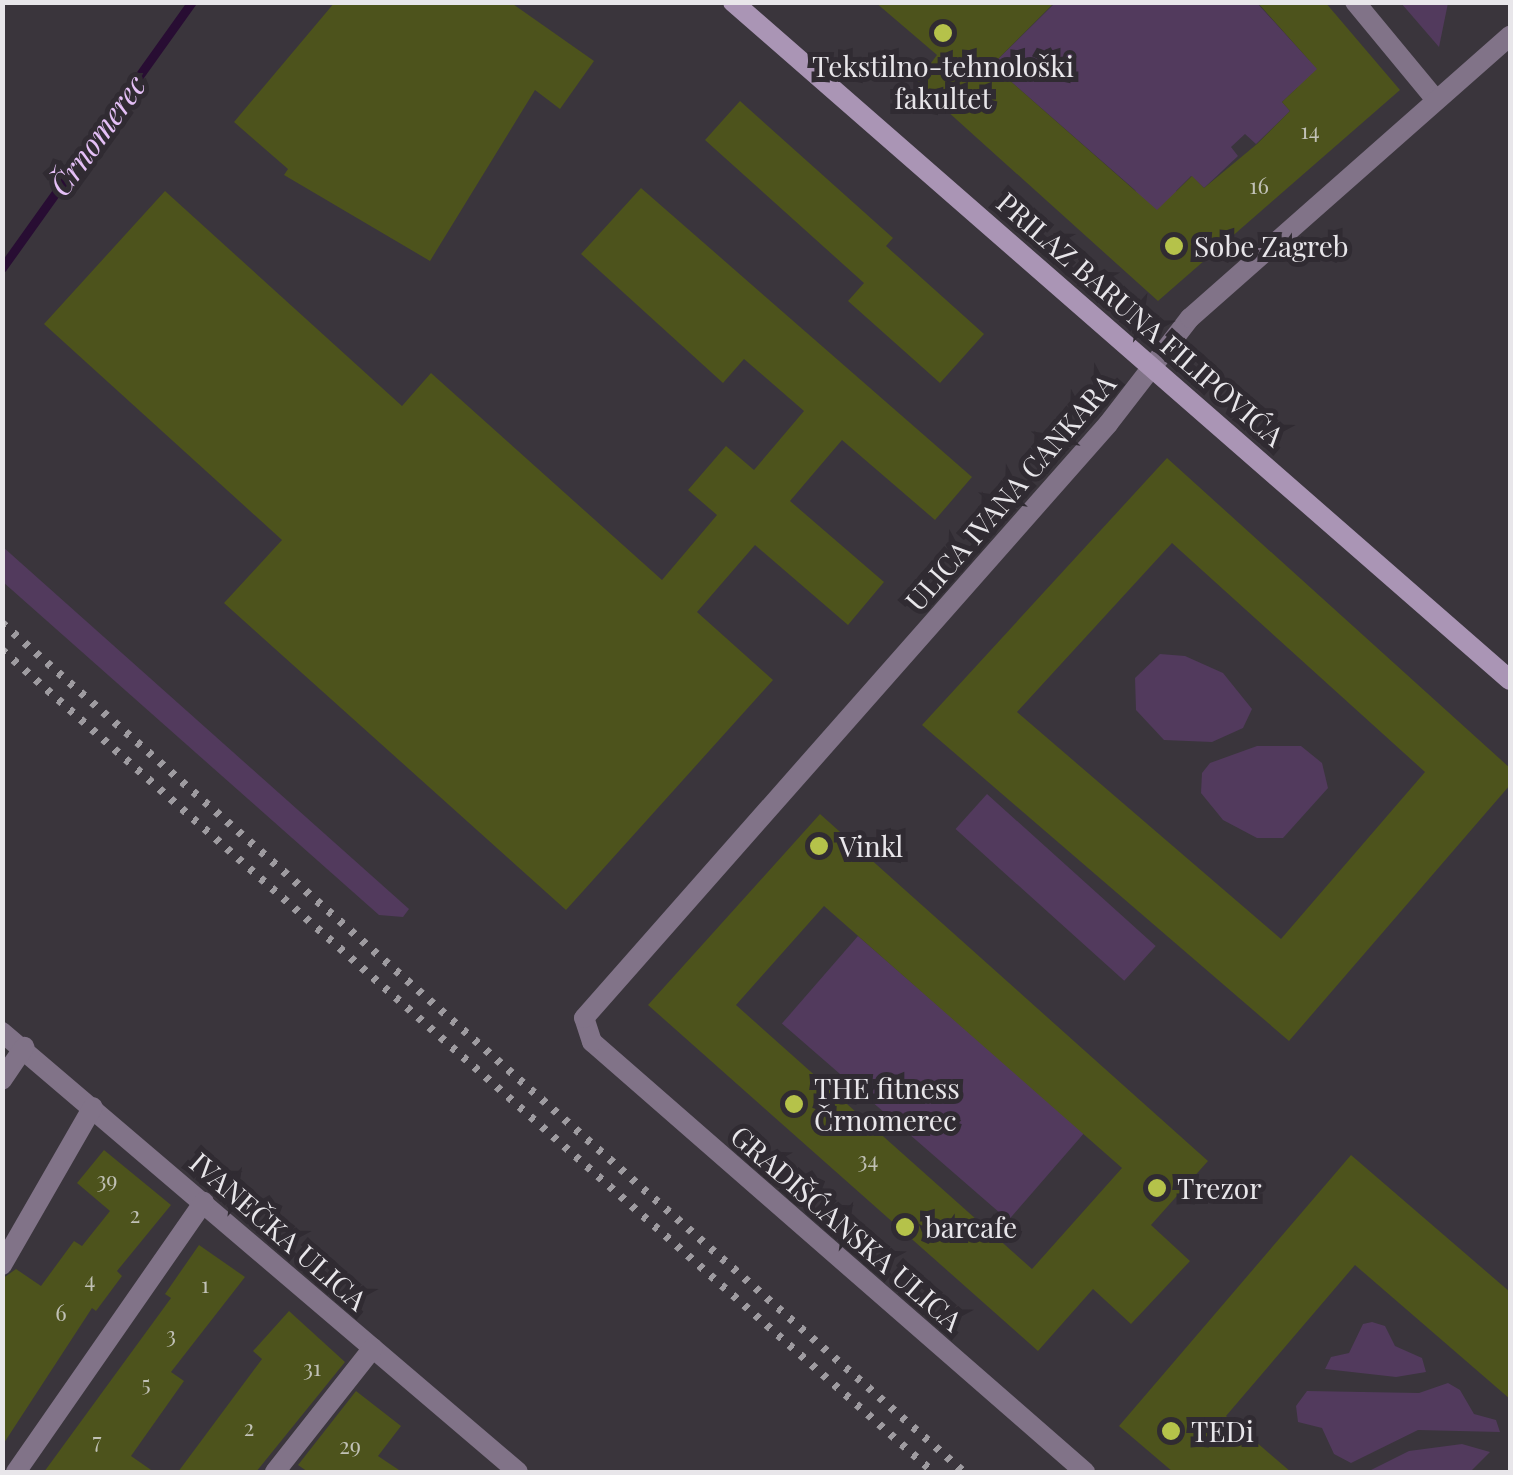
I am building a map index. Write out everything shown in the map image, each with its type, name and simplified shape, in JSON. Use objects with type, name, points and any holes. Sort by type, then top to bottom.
[{"type":"main road","name":"PRILAZ BARUNA FILIPOVIĆA","points":[[733,2],[1153,364],[1510,680]]},
{"type":"street","points":[[1355,2],[1436,100]]},
{"type":"street","name":"ULICA IVANA CANKARA","points":[[584,1018],[1202,305],[1510,36]]},
{"type":"street","name":"GRADIŠĆANSKA ULICA","points":[[584,1018],[592,1042],[1086,1472]]},
{"type":"street","name":"IVANEČKA ULICA","points":[[2,1032],[518,1472]]},
{"type":"street","points":[[2,1080],[24,1047]]},
{"type":"street","points":[[2,1265],[93,1107]]},
{"type":"street","points":[[16,1472],[204,1202]]},
{"type":"street","points":[[275,1472],[373,1348]]},
{"type":"shaded area","points":[[1256,2],[1309,60],[1332,71],[1297,88],[1282,102],[1290,111],[1256,144],[1245,134],[1231,147],[1238,156],[1204,188],[1191,176],[1176,191],[1183,199],[1154,226],[1135,190],[992,65],[1055,3]]},
{"type":"shaded area","points":[[1401,3],[1448,3],[1439,47]]},
{"type":"shaded area","points":[[3,547],[409,909],[403,917],[379,915],[3,582]]},
{"type":"shaded area","points":[[1160,654],[1185,656],[1223,673],[1252,709],[1243,728],[1212,742],[1164,740],[1136,710],[1135,678]]},
{"type":"shaded area","points":[[1257,746],[1301,746],[1322,763],[1328,788],[1283,838],[1257,838],[1223,820],[1201,793],[1202,773],[1210,763]]},
{"type":"shaded area","points":[[987,794],[1156,946],[1124,981],[956,829]]},
{"type":"shaded area","points":[[858,936],[1084,1133],[1008,1220],[782,1024]]},
{"type":"shaded area","points":[[1363,1324],[1385,1326],[1395,1346],[1422,1358],[1426,1372],[1396,1377],[1325,1369],[1331,1357],[1349,1353]]},
{"type":"shaded area","points":[[1448,1383],[1460,1390],[1474,1414],[1496,1420],[1500,1432],[1418,1430],[1351,1463],[1334,1454],[1322,1428],[1298,1422],[1296,1406],[1307,1391],[1419,1393]]},
{"type":"shaded area","points":[[1462,1444],[1490,1452],[1470,1472],[1367,1472],[1409,1451]]},
{"type":"building","points":[[335,2],[510,2],[594,61],[560,109],[535,90],[430,261],[284,175],[288,169],[234,122]]},
{"type":"building","points":[[875,2],[1055,2],[992,65],[1157,210],[1192,176],[1204,188],[1257,144],[1290,111],[1282,102],[1317,69],[1257,2],[1325,2],[1400,90],[1158,301],[916,83],[937,55]]},
{"type":"building","points":[[740,101],[893,238],[886,246],[984,334],[940,383],[848,301],[864,283],[705,140]]},
{"type":"building","points":[[641,188],[972,477],[935,520],[842,440],[790,501],[884,582],[848,625],[755,545],[697,612],[773,680],[566,910],[224,603],[282,540],[44,324],[165,191],[402,406],[431,373],[662,580],[717,515],[688,490],[726,446],[754,470],[804,411],[744,359],[723,383],[581,254]]},
{"type":"building","points":[[1167,458],[1510,768],[1510,785],[1289,1041],[922,725]],"holes":[[[1172,543],[1425,772],[1281,939],[1017,712]]]},
{"type":"building","points":[[820,814],[1208,1161],[1151,1225],[1190,1261],[1131,1324],[1093,1289],[1038,1351],[648,1005]],"holes":[[[824,906],[1122,1168],[1032,1269],[736,1005]]]},
{"type":"building","points":[[104,1150],[171,1205],[117,1271],[122,1276],[96,1311],[92,1308],[2,1446],[2,1279],[16,1269],[41,1286],[74,1241],[82,1246],[110,1211],[77,1183]]},
{"type":"building","points":[[1351,1155],[1510,1292],[1510,1399],[1355,1265],[1226,1416],[1291,1472],[1173,1472],[1119,1426]]},
{"type":"building","points":[[199,1245],[245,1277],[171,1372],[184,1381],[131,1456],[154,1472],[44,1472],[171,1298],[165,1294]]},
{"type":"building","points":[[289,1311],[345,1362],[256,1472],[178,1472],[262,1359],[253,1351]]},
{"type":"building","points":[[356,1391],[401,1426],[378,1456],[402,1472],[308,1472],[298,1465]]},
{"type":"waterway","name":"Črnomerec","points":[[2,268],[192,2]]},
{"type":"railway","points":[[2,623],[964,1472]]},
{"type":"railway","points":[[2,650],[933,1472]]},
{"type":"place","name":"Tekstilno-tehnološki fakultet","points":[[943,33]]},
{"type":"place","name":"Sobe Zagreb","points":[[1174,246]]},
{"type":"place","name":"Vinkl","points":[[819,846]]},
{"type":"place","name":"THE fitness Črnomerec","points":[[794,1104]]},
{"type":"place","name":"Trezor","points":[[1157,1188]]},
{"type":"place","name":"barcafe","points":[[905,1227]]},
{"type":"place","name":"TEDi","points":[[1171,1431]]}]
